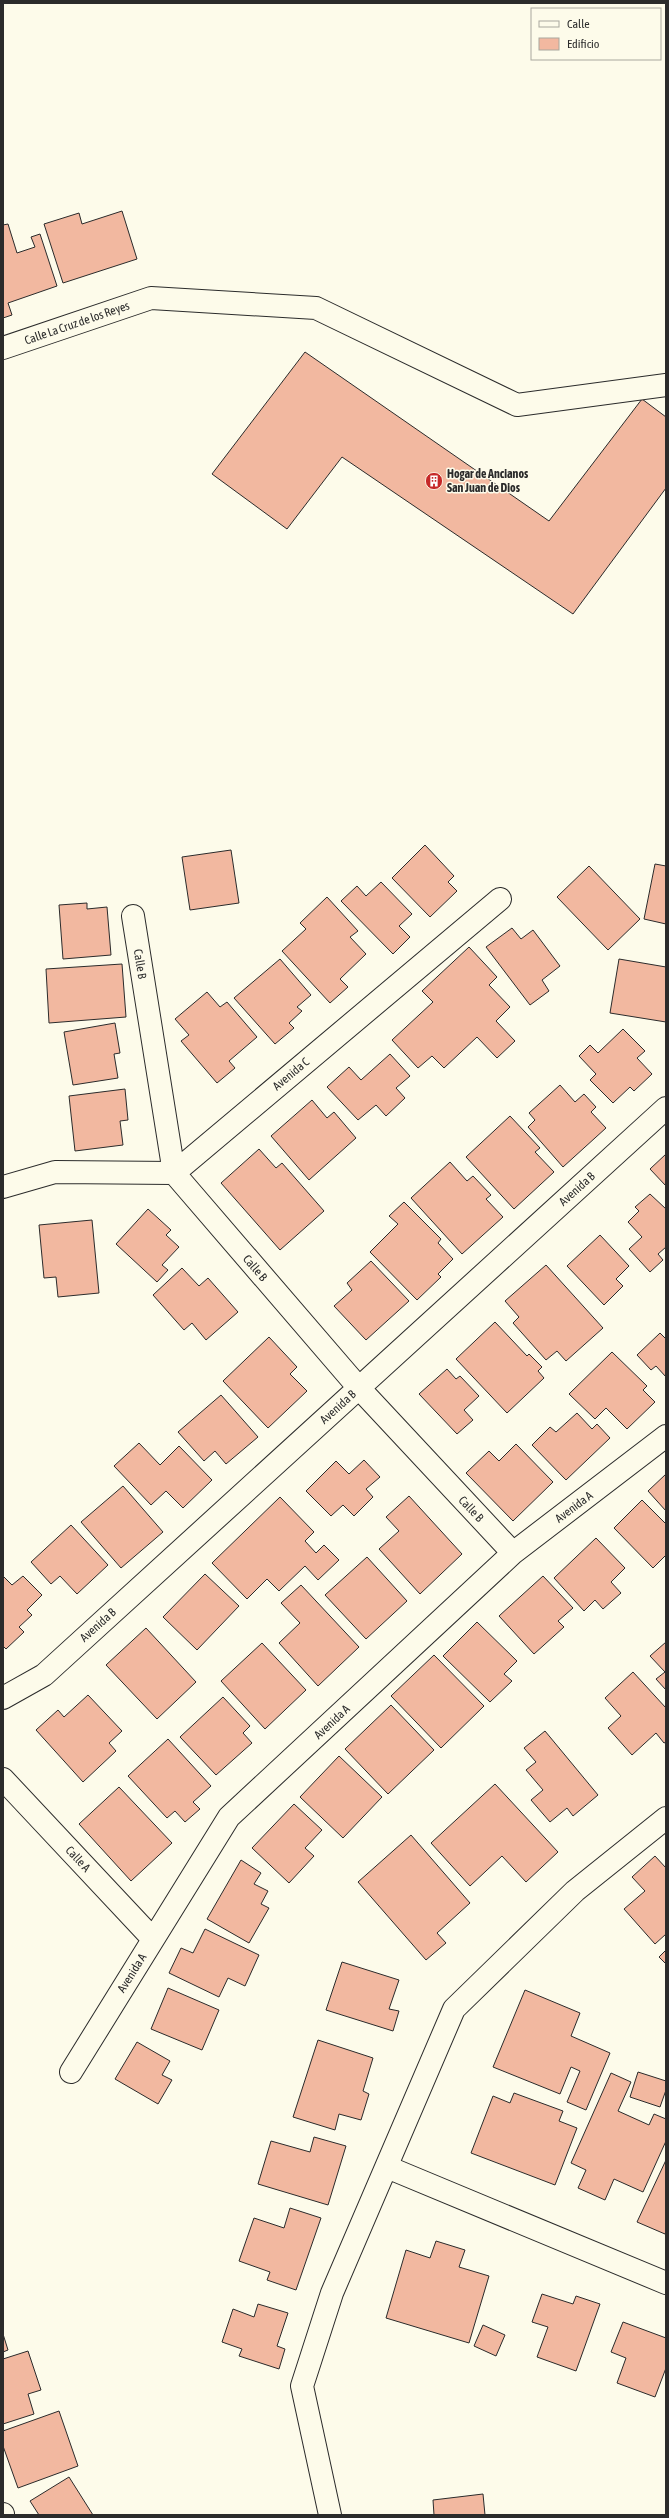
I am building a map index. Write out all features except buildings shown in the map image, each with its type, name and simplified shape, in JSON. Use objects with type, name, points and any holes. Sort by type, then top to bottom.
[{"type":"street","name":"Calle La Cruz de los Reyes","points":[[3,348],[151,298],[316,308],[517,405],[666,386]]},
{"type":"street","name":"Avenida C","points":[[174,1173],[500,899]]},
{"type":"street","name":"Calle B","points":[[133,916],[174,1173],[359,1388],[513,1553]]},
{"type":"street","name":"Avenida B","points":[[3,1698],[44,1675],[666,1108]]},
{"type":"street","points":[[3,1187],[55,1172],[174,1173]]},
{"type":"street","name":"Avenida A","points":[[71,2072],[230,1817],[513,1553],[666,1436]]},
{"type":"street","name":"Calle A","points":[[3,1779],[153,1939]]},
{"type":"street","points":[[330,2515],[302,2386],[332,2292],[454,2009],[575,1891],[666,1818]]},
{"type":"street","points":[[387,2167],[666,2283]]},
{"type":"place","name":"Hogar de Ancianos San Juan de Dios","points":[[434,481]]}]
